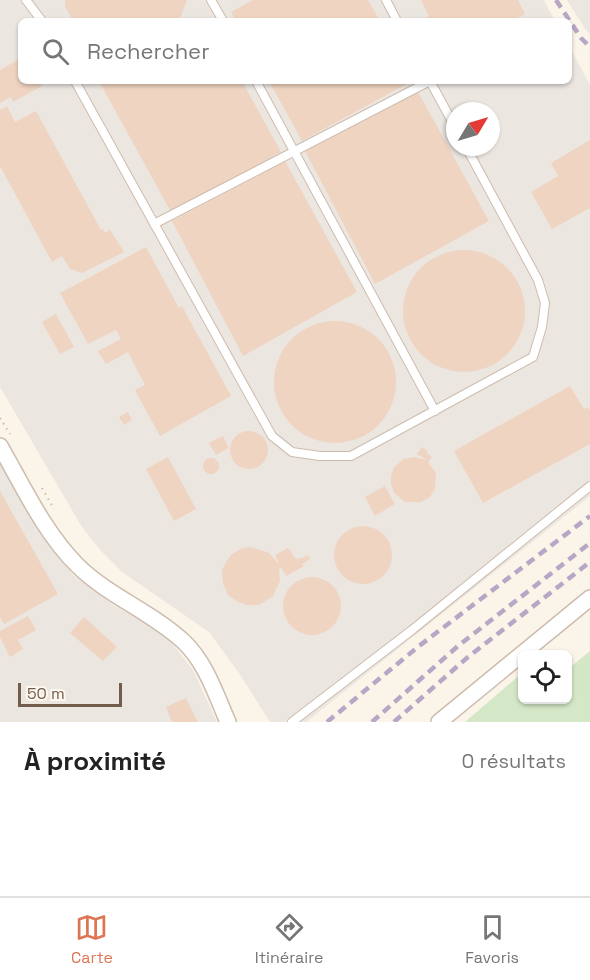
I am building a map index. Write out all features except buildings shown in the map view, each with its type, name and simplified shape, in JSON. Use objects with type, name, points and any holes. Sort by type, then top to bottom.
[{"type":"street","points":[[6,442],[48,529],[76,565],[170,629],[186,644],[208,676],[228,722]]},
{"type":"street","points":[[439,722],[590,598]]},
{"type":"lane","points":[[26,0],[40,18]]},
{"type":"lane","points":[[212,0],[221,18]]},
{"type":"lane","points":[[386,0],[396,18]]},
{"type":"lane","points":[[77,84],[272,436],[292,452],[321,456],[351,456],[533,357],[542,327],[545,303],[538,280],[471,156]]},
{"type":"lane","points":[[257,84],[435,411]]},
{"type":"lane","points":[[154,224],[424,84]]},
{"type":"lane","points":[[432,84],[446,110]]},
{"type":"lane","points":[[292,722],[412,630],[590,486]]},
{"type":"path","points":[[0,418],[6,442]]},
{"type":"path","points":[[40,485],[57,514]]},
{"type":"shaded area","points":[[0,0],[544,0],[553,18],[18,18],[18,84],[572,84],[572,52],[590,85],[590,496],[306,722],[270,722],[239,673],[209,632],[122,572],[82,527],[0,387]]},
{"type":"shaded area","points":[[567,0],[590,0],[590,34],[586,30]]},
{"type":"shaded area","points":[[0,461],[51,549],[73,575],[116,607],[163,632],[193,670],[217,722],[0,722]]},
{"type":"green space","points":[[590,651],[590,722],[465,722],[518,676],[518,704],[572,704],[572,666]]},
{"type":"railway","points":[[556,0],[568,18]]},
{"type":"railway","points":[[572,24],[590,47]]},
{"type":"railway","points":[[327,722],[419,646],[590,516]]},
{"type":"railway","points":[[372,722],[458,646],[590,543]]},
{"type":"railway","points":[[394,722],[468,657],[590,562]]}]
